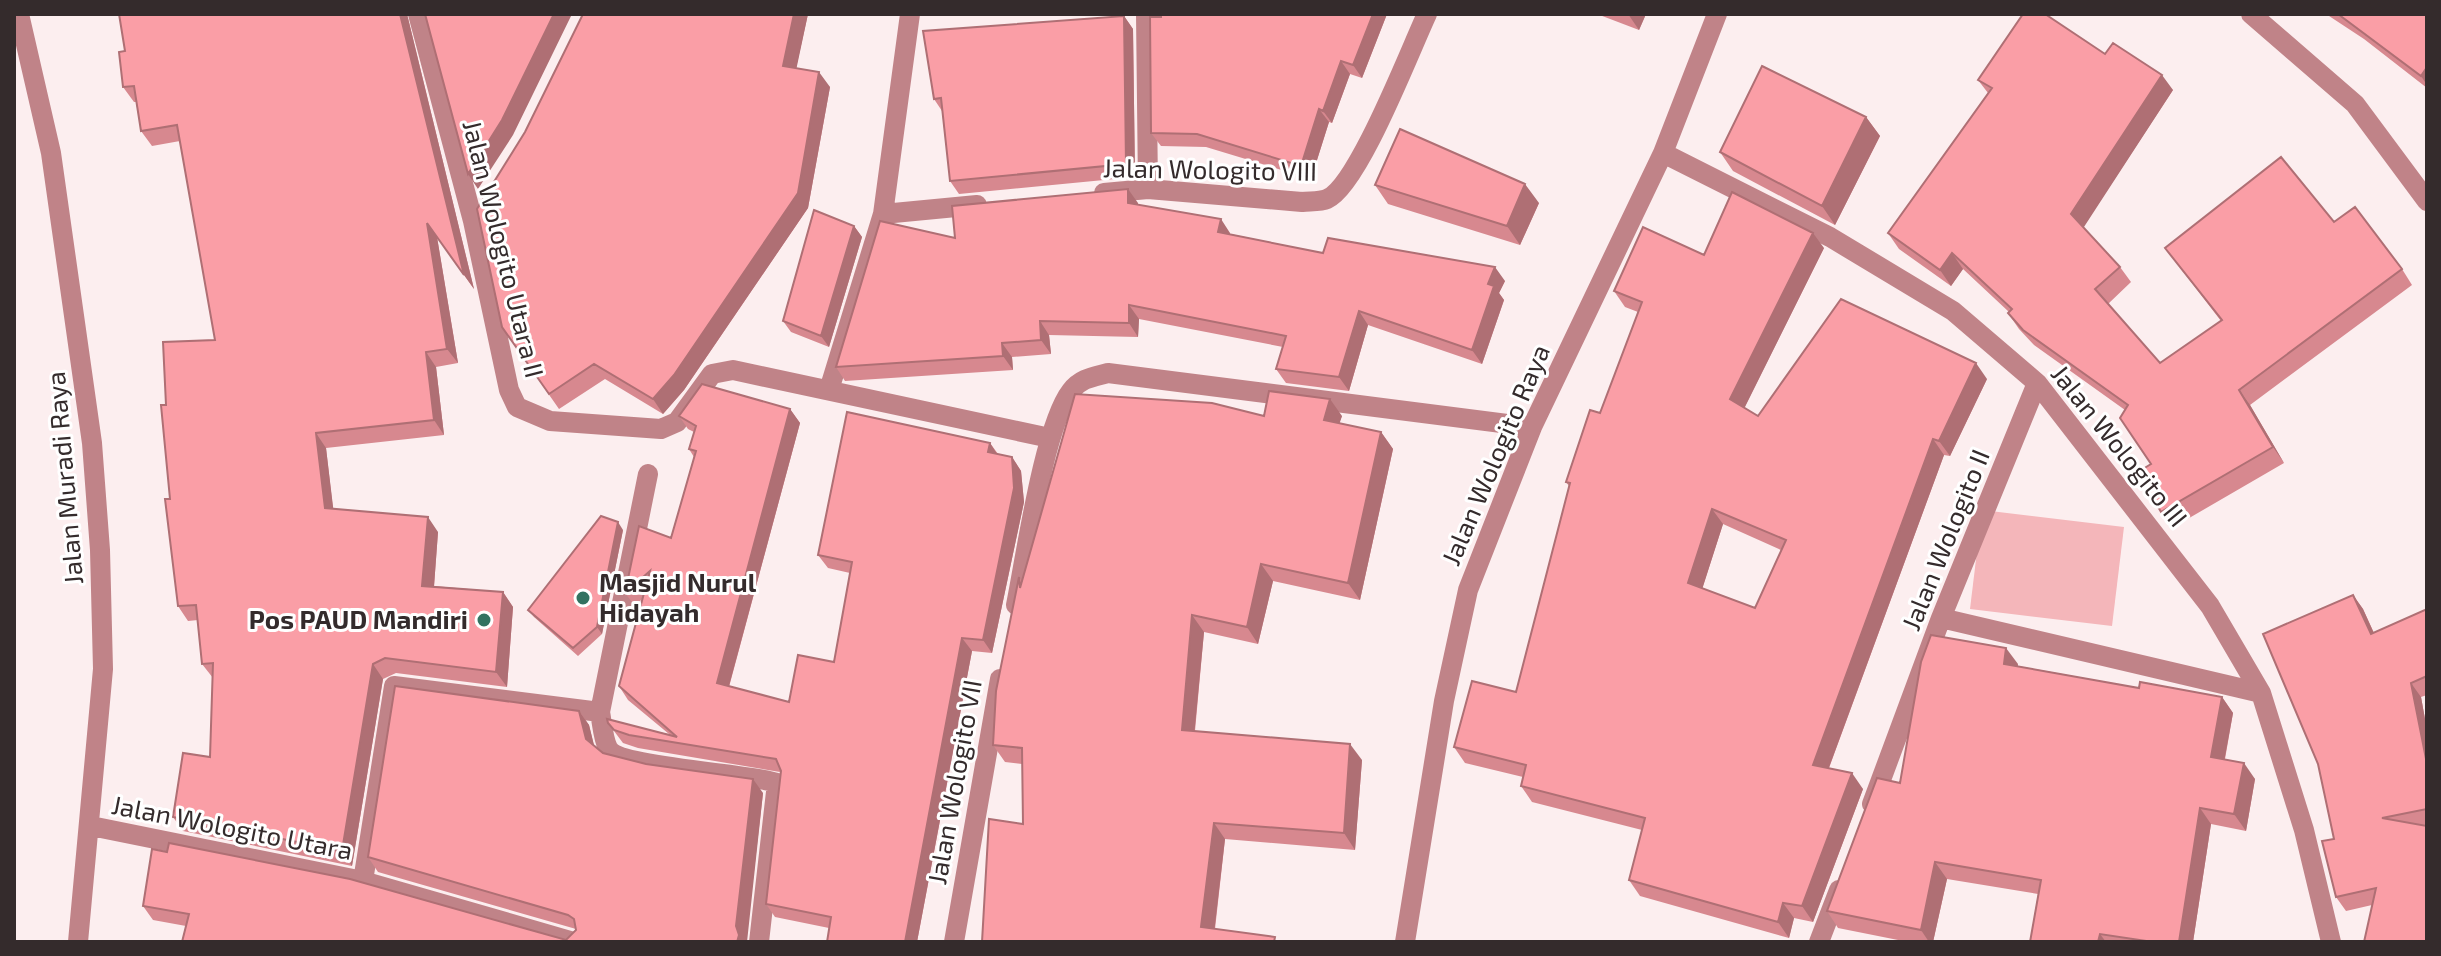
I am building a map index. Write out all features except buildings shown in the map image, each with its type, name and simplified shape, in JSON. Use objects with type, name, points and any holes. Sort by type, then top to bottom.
[{"type":"street","name":"Jalan Muradi Raya","points":[[19,14],[51,153],[92,443],[103,669],[78,942]]},
{"type":"street","name":"Jalan Wologito Utara II","points":[[418,14],[473,221],[509,390],[517,407],[550,421],[661,429],[677,422],[712,374],[733,370],[1050,438]]},
{"type":"street","points":[[829,390],[883,214],[910,14]]},
{"type":"street","points":[[1146,14],[1148,189]]},
{"type":"street","name":"Jalan Wologito VIII","points":[[1078,195],[1148,189],[1302,202],[1327,199],[1346,184],[1427,14]]},
{"type":"street","name":"Jalan Wologito Raya","points":[[1405,942],[1444,701],[1468,590],[1532,427],[1663,153],[1717,14]]},
{"type":"street","points":[[2251,14],[2355,104],[2427,201]]},
{"type":"street","name":"Jalan Wologito III","points":[[1663,153],[1830,237],[1953,311],[2037,383],[2210,606],[2261,693],[2304,830],[2331,942]]},
{"type":"street","points":[[473,221],[490,194]]},
{"type":"street","points":[[883,214],[1005,202]]},
{"type":"street","points":[[1012,621],[1050,438],[1069,393],[1083,379],[1108,373],[1532,427]]},
{"type":"street","name":"Jalan Wologito II","points":[[1864,824],[1941,618],[2037,383]]},
{"type":"street","points":[[648,474],[600,712],[608,748],[616,756],[777,783],[759,942]]},
{"type":"street","points":[[1941,618],[2261,693]]},
{"type":"street","name":"Jalan Wologito VII","points":[[954,942],[1006,652]]},
{"type":"street","name":"Jalan Wologito Utara","points":[[363,881],[394,686],[600,712]]},
{"type":"street","name":"Jalan Wologito Utara","points":[[91,826],[363,881],[574,942]]},
{"type":"street","points":[[1819,942],[1847,868]]},
{"type":"shaded area","points":[[1982,510],[2124,527],[2112,626],[1970,609]]},
{"type":"place","name":"Masjid Nurul Hidayah","points":[[583,598]]},
{"type":"place","name":"Pos PAUD Mandiri","points":[[484,620]]}]
